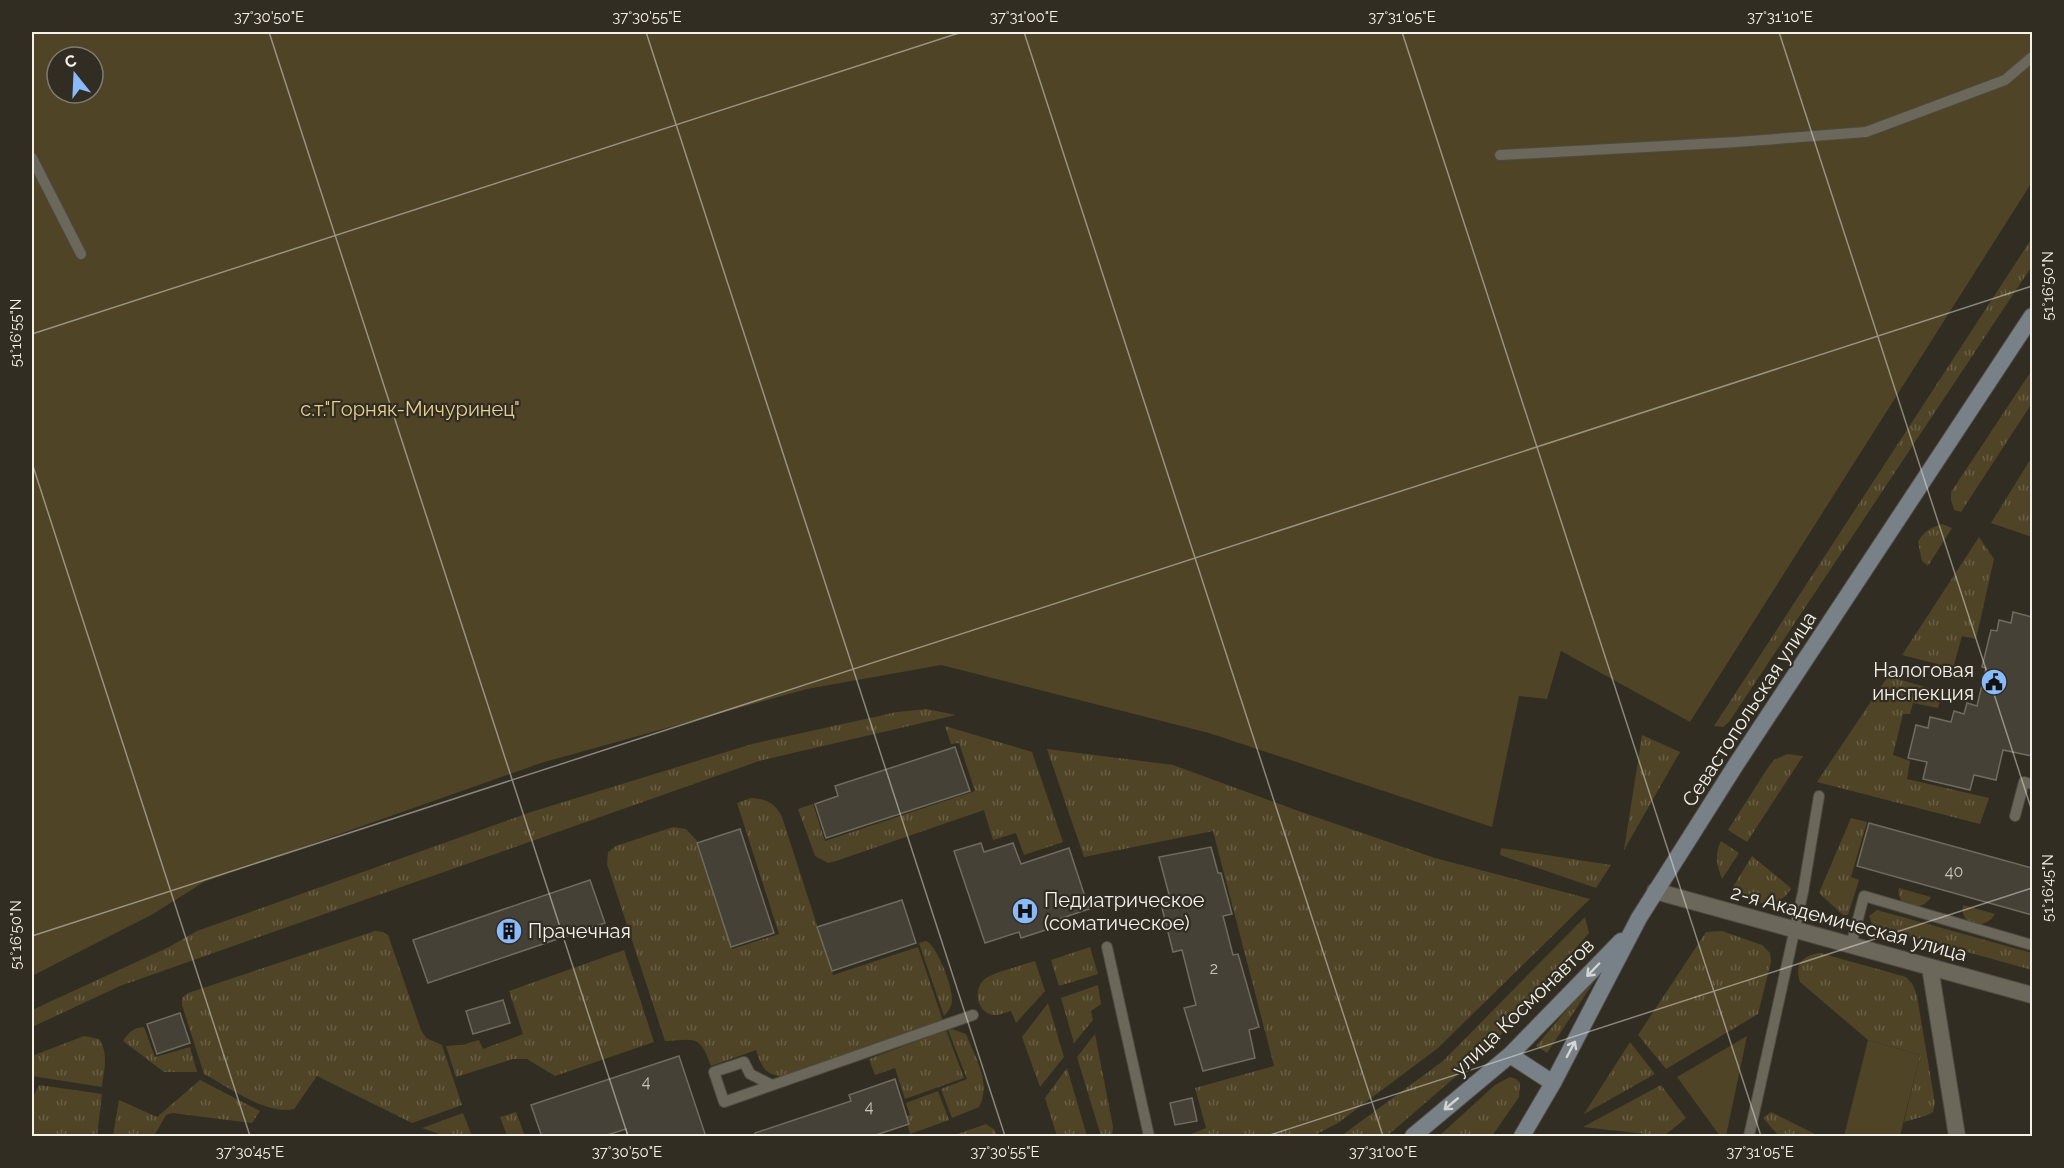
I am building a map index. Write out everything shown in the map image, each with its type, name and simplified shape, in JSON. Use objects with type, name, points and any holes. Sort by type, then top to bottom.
[{"type":"main road","name":"Севастопольская улица","points":[[1522,1137],[1655,891],[2032,316]]},
{"type":"main road","name":"улица Космонавтов","points":[[1413,1137],[1510,1055],[1634,928]]},
{"type":"main road","points":[[1510,1055],[1552,1083]]},
{"type":"street","name":"2-я Академическая улица","points":[[1655,891],[2032,995]]},
{"type":"street","points":[[1930,967],[1957,1137]]},
{"type":"lane","points":[[1500,155],[1737,142],[1866,132],[2005,80],[2032,57]]},
{"type":"lane","points":[[32,158],[81,254]]},
{"type":"lane","points":[[2015,816],[2024,782],[2032,784]]},
{"type":"lane","points":[[1749,1137],[1795,930],[1820,796]]},
{"type":"lane","points":[[1851,945],[1864,896],[2032,945]]},
{"type":"lane","points":[[1107,947],[1149,1137]]},
{"type":"lane","points":[[772,1085],[750,1074],[744,1062],[714,1072],[724,1102],[973,1015]]},
{"type":"green space","name":"с.т.\"Горняк-Мичуринец\"","points":[[32,32],[2032,32],[2032,182],[1690,722],[1561,651],[1547,699],[1519,696],[1492,827],[1209,733],[941,665],[807,689],[541,763],[204,882],[153,914],[32,976]]},
{"type":"green space","points":[[2032,238],[2032,266],[1729,722],[1723,727],[1714,726]]},
{"type":"green space","points":[[2032,370],[2032,403],[1961,512],[1954,510],[1951,492]]},
{"type":"green space","points":[[2032,457],[2032,537],[1991,523]]},
{"type":"green space","points":[[1942,524],[1952,528],[1928,566],[1922,561],[1918,542],[1928,530]]},
{"type":"green space","points":[[1979,537],[1994,559],[1976,639],[1962,636],[1953,668],[1902,655]]},
{"type":"green space","points":[[1888,676],[1942,692],[1938,708],[1913,703],[1910,714],[1903,714],[1893,755],[1910,761],[1907,779],[1989,798],[1980,824],[1817,782]]},
{"type":"green space","points":[[927,709],[956,715],[759,761],[120,986],[32,1027],[32,1010],[169,947],[197,931],[531,812],[752,744],[897,712]]},
{"type":"green space","points":[[945,726],[1032,752],[1063,842],[1024,855],[1016,833],[993,840],[984,810],[836,861],[828,863],[815,856],[798,809],[813,804],[825,841],[975,791],[959,743],[951,744]]},
{"type":"green space","points":[[1642,735],[1680,752],[1624,850]]},
{"type":"green space","points":[[1047,749],[1173,765],[1435,858],[1590,899],[1438,1048],[1338,1123],[1313,1136],[1186,1136],[1206,1128],[1195,1088],[1274,1066],[1213,831],[1084,857]]},
{"type":"green space","points":[[1787,754],[1803,756],[1747,842],[1728,830],[1769,766],[1774,760]]},
{"type":"green space","points":[[751,798],[762,799],[770,803],[782,817],[833,975],[918,947],[943,1021],[788,1076],[775,1075],[766,1070],[756,1050],[711,1066],[704,1049],[696,1041],[665,1041],[607,864],[608,852],[616,846],[673,827],[686,829],[697,841],[732,949],[779,934],[737,803]]},
{"type":"green space","points":[[1851,818],[1867,822],[1851,877],[1859,880],[1848,915],[1843,915],[1819,893]]},
{"type":"green space","points":[[1721,841],[1739,853],[1722,879],[1717,860]]},
{"type":"green space","points":[[1501,848],[1611,865],[1596,888],[1500,855]]},
{"type":"green space","points":[[1752,856],[1791,888],[1786,896],[1771,903],[1762,903],[1745,899],[1731,890]]},
{"type":"green space","points":[[1899,888],[1931,897],[1922,905],[1910,906],[1901,900]]},
{"type":"green space","points":[[1963,905],[1995,914],[1986,923],[1974,924],[1965,918]]},
{"type":"green space","points":[[1877,910],[2032,953],[2032,970],[1873,926],[1869,916]]},
{"type":"green space","points":[[1585,917],[1589,933],[1491,1046],[1387,1136],[1341,1136],[1443,1061]]},
{"type":"green space","points":[[375,931],[388,935],[421,1030],[426,1038],[442,1045],[462,1105],[412,1123],[317,1076],[294,1109],[283,1110],[248,1099],[204,1074],[182,1005],[182,998],[188,993]]},
{"type":"green space","points":[[1722,931],[1762,945],[1770,953],[1771,962],[1758,1014],[1666,1069],[1638,1035],[1706,932]]},
{"type":"green space","points":[[926,941],[935,950],[944,968],[952,994],[952,1002],[944,1016],[919,943]]},
{"type":"green space","points":[[1090,947],[1098,974],[1059,986],[1051,960]]},
{"type":"green space","points":[[624,950],[654,1042],[555,1076],[527,1059],[513,1059],[456,1077],[446,1046],[462,1045],[479,1040],[483,1049],[523,1034],[509,991]]},
{"type":"green space","points":[[1820,953],[1906,977],[1913,985],[1917,996],[1935,1103],[1933,1112],[1904,1122],[1920,1055],[1868,1040],[1800,982],[1798,970],[1801,961]]},
{"type":"green space","points":[[1035,961],[1045,991],[1016,1023],[1011,1011],[994,1015],[984,1011],[979,1002],[978,992],[979,986],[986,978]]},
{"type":"green space","points":[[1607,962],[1547,1053],[1536,1046]]},
{"type":"green space","points":[[1098,985],[1101,1004],[1091,1011],[1093,1020],[1074,1043],[1061,998]]},
{"type":"green space","points":[[1048,1003],[1064,1057],[1040,1087],[1022,1037]]},
{"type":"green space","points":[[144,1027],[155,1057],[190,1047],[197,1072],[164,1072],[123,1041],[132,1031]]},
{"type":"green space","points":[[952,1029],[966,1034],[981,1070],[984,1089],[979,1107],[952,1118],[941,1089],[967,1079],[948,1030]]},
{"type":"green space","points":[[946,1030],[964,1078],[905,1099],[895,1068],[875,1075],[869,1059]]},
{"type":"green space","points":[[1095,1034],[1113,1127],[1112,1136],[1101,1136],[1077,1057]]},
{"type":"green space","points":[[84,1036],[99,1039],[104,1050],[102,1087],[32,1076],[32,1056]]},
{"type":"green space","points":[[1747,1036],[1726,1136],[1720,1136],[1677,1077]]},
{"type":"green space","points":[[1868,1040],[1920,1055],[1900,1136],[1844,1136]]},
{"type":"green space","points":[[1630,1042],[1655,1074],[1584,1114]]},
{"type":"green space","points":[[1067,1068],[1087,1136],[1057,1136],[1045,1098]]},
{"type":"green space","points":[[1510,1077],[1520,1083],[1519,1097],[1492,1136],[1439,1136],[1495,1085]]},
{"type":"green space","points":[[200,1080],[260,1111],[252,1123],[172,1113],[166,1115],[154,1136],[113,1136],[119,1100],[157,1117]]},
{"type":"green space","points":[[39,1085],[102,1094],[97,1136],[32,1136],[32,1099]]},
{"type":"green space","points":[[1661,1085],[1686,1118],[1664,1136],[1583,1127]]},
{"type":"green space","points":[[938,1091],[949,1120],[910,1134],[905,1117],[910,1115],[906,1103]]},
{"type":"green space","points":[[516,1112],[525,1136],[507,1136],[500,1117]]},
{"type":"green space","points":[[1771,1112],[1819,1136],[1779,1136],[1763,1118]]},
{"type":"green space","points":[[463,1113],[472,1136],[445,1136],[422,1128]]},
{"type":"green space","points":[[986,1124],[995,1130],[997,1136],[952,1136]]},
{"type":"building","points":[[2013,612],[2032,617],[2032,756],[2003,750],[1996,780],[1974,775],[1970,790],[1923,779],[1927,762],[1908,758],[1916,725],[1928,728],[1930,717],[1951,722],[1954,711],[1964,714],[1967,703],[1977,706],[1986,668],[1982,667],[1991,630],[1997,631],[1999,620],[2011,623]]},
{"type":"building","points":[[955,747],[970,791],[826,838],[815,804],[838,796],[835,786]]},
{"type":"building","points":[[1869,823],[2032,868],[2032,915],[1857,866]]},
{"type":"building","points":[[740,829],[774,933],[731,947],[697,843]]},
{"type":"building","points":[[981,843],[984,852],[1013,843],[1021,864],[1069,848],[1089,909],[1050,922],[1052,928],[1021,938],[1019,932],[985,943],[954,851]]},
{"type":"building","points":[[1211,847],[1232,914],[1223,916],[1233,955],[1238,954],[1259,1027],[1249,1030],[1255,1058],[1203,1071],[1184,1008],[1196,1005],[1182,950],[1173,952],[1161,904],[1171,902],[1159,857]]},
{"type":"building","name":"Прачечная","points":[[590,880],[605,923],[428,983],[413,940]]},
{"type":"building","points":[[902,900],[916,943],[832,971],[817,927]]},
{"type":"building","points":[[503,1000],[510,1023],[473,1034],[466,1011]]},
{"type":"building","points":[[180,1013],[190,1043],[157,1054],[147,1024]]},
{"type":"building","points":[[679,1056],[706,1137],[628,1137],[626,1129],[601,1137],[542,1137],[531,1105]]},
{"type":"building","points":[[895,1079],[909,1124],[870,1137],[756,1137],[755,1133],[851,1101],[849,1095]]},
{"type":"building","points":[[1192,1098],[1197,1121],[1175,1125],[1170,1103]]},
{"type":"place","name":"Налоговая инспекция","points":[[1994,682]]},
{"type":"place","name":"Педиатрическое (соматическое)","points":[[1025,911]]},
{"type":"place","name":"Прачечная","points":[[509,931]]}]
